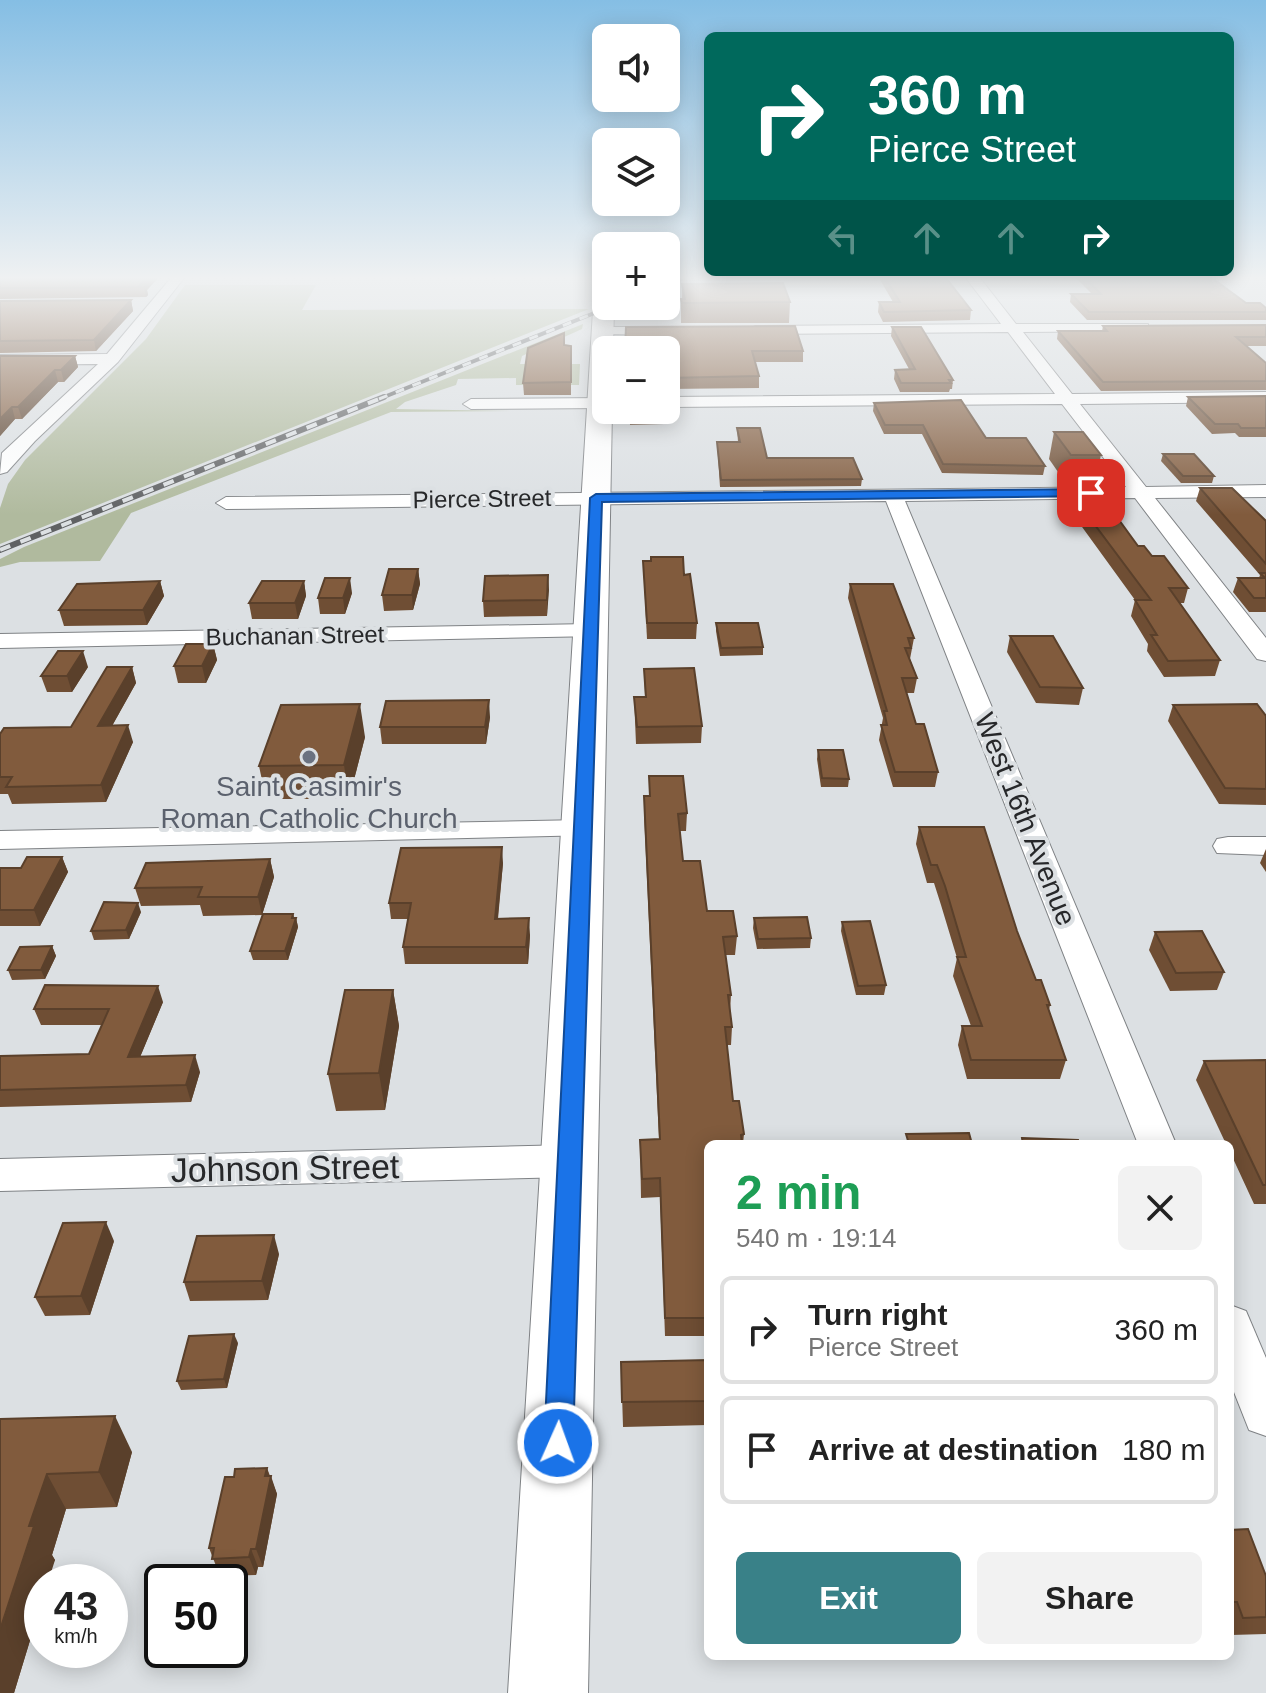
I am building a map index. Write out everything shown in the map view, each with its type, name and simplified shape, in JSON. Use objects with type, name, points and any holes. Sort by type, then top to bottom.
[{"type":"main road","points":[[548,1693],[590,631],[601,424]]},
{"type":"street","points":[[1034,357],[1266,654]]},
{"type":"street","points":[[0,360],[112,359]]},
{"type":"street","points":[[0,468],[37,427],[112,359]]},
{"type":"street","points":[[680,402],[1266,397]]},
{"type":"street","points":[[471,404],[592,403]]},
{"type":"street","points":[[8,427],[37,427]]},
{"type":"street","name":"Pierce Street","points":[[226,503],[1266,491]]},
{"type":"street","name":"West 16th Avenue","points":[[893,495],[1155,1140]]},
{"type":"street","name":"Buchanan Street","points":[[0,641],[590,631]]},
{"type":"street","points":[[0,840],[583,829]]},
{"type":"street","points":[[1228,846],[1266,846]]},
{"type":"street","name":"Johnson Street","points":[[0,1175],[570,1161]]},
{"type":"street","points":[[1234,1335],[1266,1414]]},
{"type":"green space","points":[[128,357],[469,357],[0,544],[0,508],[8,484],[25,460]]},
{"type":"green space","points":[[500,357],[522,357],[520,364],[580,364],[579,385],[516,385],[516,378],[458,379],[456,385],[405,402],[396,409],[515,411],[391,412],[131,513],[100,561],[20,562],[0,567],[0,559]]},
{"type":"building","points":[[0,357],[74,357],[61,370],[55,370],[18,407],[12,407],[0,419]]},
{"type":"building","points":[[527,357],[571,357],[571,382],[523,383]]},
{"type":"building","points":[[680,357],[754,357],[759,376],[680,378]]},
{"type":"building","points":[[908,357],[939,357],[953,380],[949,380],[951,383],[901,383],[895,370],[915,369]]},
{"type":"building","points":[[1081,357],[1259,357],[1266,363],[1266,381],[1103,382]]},
{"type":"building","points":[[1266,396],[1266,428],[1215,424],[1188,397]]},
{"type":"building","points":[[961,400],[986,438],[1026,438],[1045,466],[943,464],[923,425],[885,425],[874,403]]},
{"type":"building","points":[[737,428],[760,428],[767,458],[853,458],[862,479],[721,480],[717,442],[740,442]]},
{"type":"building","points":[[1054,432],[1083,432],[1101,455],[1071,455]]},
{"type":"building","points":[[1163,454],[1194,454],[1214,476],[1183,476]]},
{"type":"building","points":[[1200,488],[1232,488],[1266,521],[1266,564]]},
{"type":"building","points":[[1103,498],[1138,546],[1144,546],[1152,556],[1164,556],[1188,588],[1169,588],[1220,660],[1168,661],[1151,635],[1157,635],[1135,600],[1151,600],[1080,505],[1092,505]]},
{"type":"building","points":[[651,557],[683,557],[684,575],[690,574],[697,623],[647,623],[643,561],[651,561]]},
{"type":"building","points":[[389,569],[418,569],[412,595],[382,595]]},
{"type":"building","points":[[1260,573],[1266,573],[1266,598],[1254,598],[1238,578],[1265,578]]},
{"type":"building","points":[[548,575],[547,600],[483,601],[485,576]]},
{"type":"building","points":[[325,578],[350,578],[343,598],[318,598]]},
{"type":"building","points":[[160,581],[143,610],[59,610],[77,584]]},
{"type":"building","points":[[262,581],[304,581],[295,603],[249,603]]},
{"type":"building","points":[[850,584],[893,584],[914,638],[908,638],[911,648],[905,648],[917,678],[902,678],[916,724],[924,724],[938,772],[895,772],[881,725],[887,725],[884,711],[887,711]]},
{"type":"building","points":[[716,623],[758,623],[763,647],[721,648]]},
{"type":"building","points":[[1010,636],[1053,636],[1083,688],[1040,687]]},
{"type":"building","points":[[186,644],[213,644],[202,666],[174,666]]},
{"type":"building","points":[[58,651],[83,651],[67,676],[41,676]]},
{"type":"building","points":[[107,667],[132,667],[98,726],[128,725],[101,785],[6,787],[12,777],[0,777],[0,734],[4,728],[71,727]]},
{"type":"building","points":[[694,668],[702,726],[637,727],[634,697],[646,697],[644,669]]},
{"type":"building","points":[[489,700],[485,727],[380,727],[386,701]]},
{"type":"building","points":[[360,704],[344,765],[259,766],[281,705]]},
{"type":"building","points":[[1257,704],[1266,716],[1266,789],[1225,788],[1173,705]]},
{"type":"building","points":[[818,750],[843,750],[849,779],[822,778]]},
{"type":"building","points":[[649,776],[683,776],[687,813],[678,814],[683,861],[700,861],[707,911],[733,911],[737,936],[723,937],[732,1027],[725,1027],[733,1101],[739,1101],[744,1134],[741,1135],[742,1140],[704,1140],[704,1318],[665,1318],[660,1178],[642,1179],[640,1140],[660,1139],[644,796],[650,796]]},
{"type":"building","points":[[919,827],[984,827],[1017,931],[1036,980],[1041,980],[1066,1060],[971,1060],[962,1026],[982,1026],[957,957],[966,957],[945,886],[937,865],[931,865]]},
{"type":"building","points":[[502,847],[495,919],[529,918],[526,947],[403,947],[411,903],[389,903],[401,848]]},
{"type":"building","points":[[27,857],[62,857],[34,910],[0,910],[0,868],[21,868]]},
{"type":"building","points":[[270,859],[258,897],[198,897],[202,887],[135,888],[146,863]]},
{"type":"building","points":[[104,902],[138,903],[126,930],[91,931]]},
{"type":"building","points":[[263,914],[293,914],[292,918],[296,918],[285,951],[250,951]]},
{"type":"building","points":[[807,917],[811,938],[758,939],[754,918]]},
{"type":"building","points":[[870,921],[886,985],[858,986],[842,922]]},
{"type":"building","points":[[1202,931],[1224,972],[1176,973],[1155,932]]},
{"type":"building","points":[[52,946],[41,970],[8,970],[20,947]]},
{"type":"building","points":[[45,985],[158,986],[128,1057],[195,1055],[186,1085],[0,1090],[0,1056],[89,1054],[109,1009],[34,1009]]},
{"type":"building","points":[[345,990],[393,990],[379,1073],[328,1074]]},
{"type":"building","points":[[1266,1060],[1266,1185],[1263,1185],[1204,1061]]},
{"type":"building","points":[[969,1133],[971,1140],[908,1140],[906,1134]]},
{"type":"building","points":[[1022,1138],[1078,1140],[1022,1140]]},
{"type":"building","points":[[106,1222],[81,1296],[35,1297],[63,1223]]},
{"type":"building","points":[[274,1235],[262,1281],[184,1282],[197,1236]]},
{"type":"building","points":[[234,1334],[224,1379],[177,1381],[189,1336]]},
{"type":"building","points":[[704,1360],[704,1401],[622,1402],[621,1362]]},
{"type":"building","points":[[115,1416],[99,1472],[47,1474],[29,1526],[34,1526],[0,1630],[0,1419]]},
{"type":"building","points":[[267,1468],[265,1476],[271,1476],[256,1549],[251,1549],[249,1557],[212,1559],[214,1548],[209,1548],[225,1477],[234,1477],[235,1469]]},
{"type":"building","points":[[1248,1529],[1266,1576],[1266,1617],[1243,1618],[1237,1602],[1234,1602],[1234,1530]]},
{"type":"railway","points":[[379,399],[484,357]]},
{"type":"railway","points":[[0,550],[384,397]]},
{"type":"place","name":"Saint Casimir's Roman Catholic Church","points":[[309,757]]},
{"type":"route","points":[[558,1443],[596,498],[1091,493]]}]
